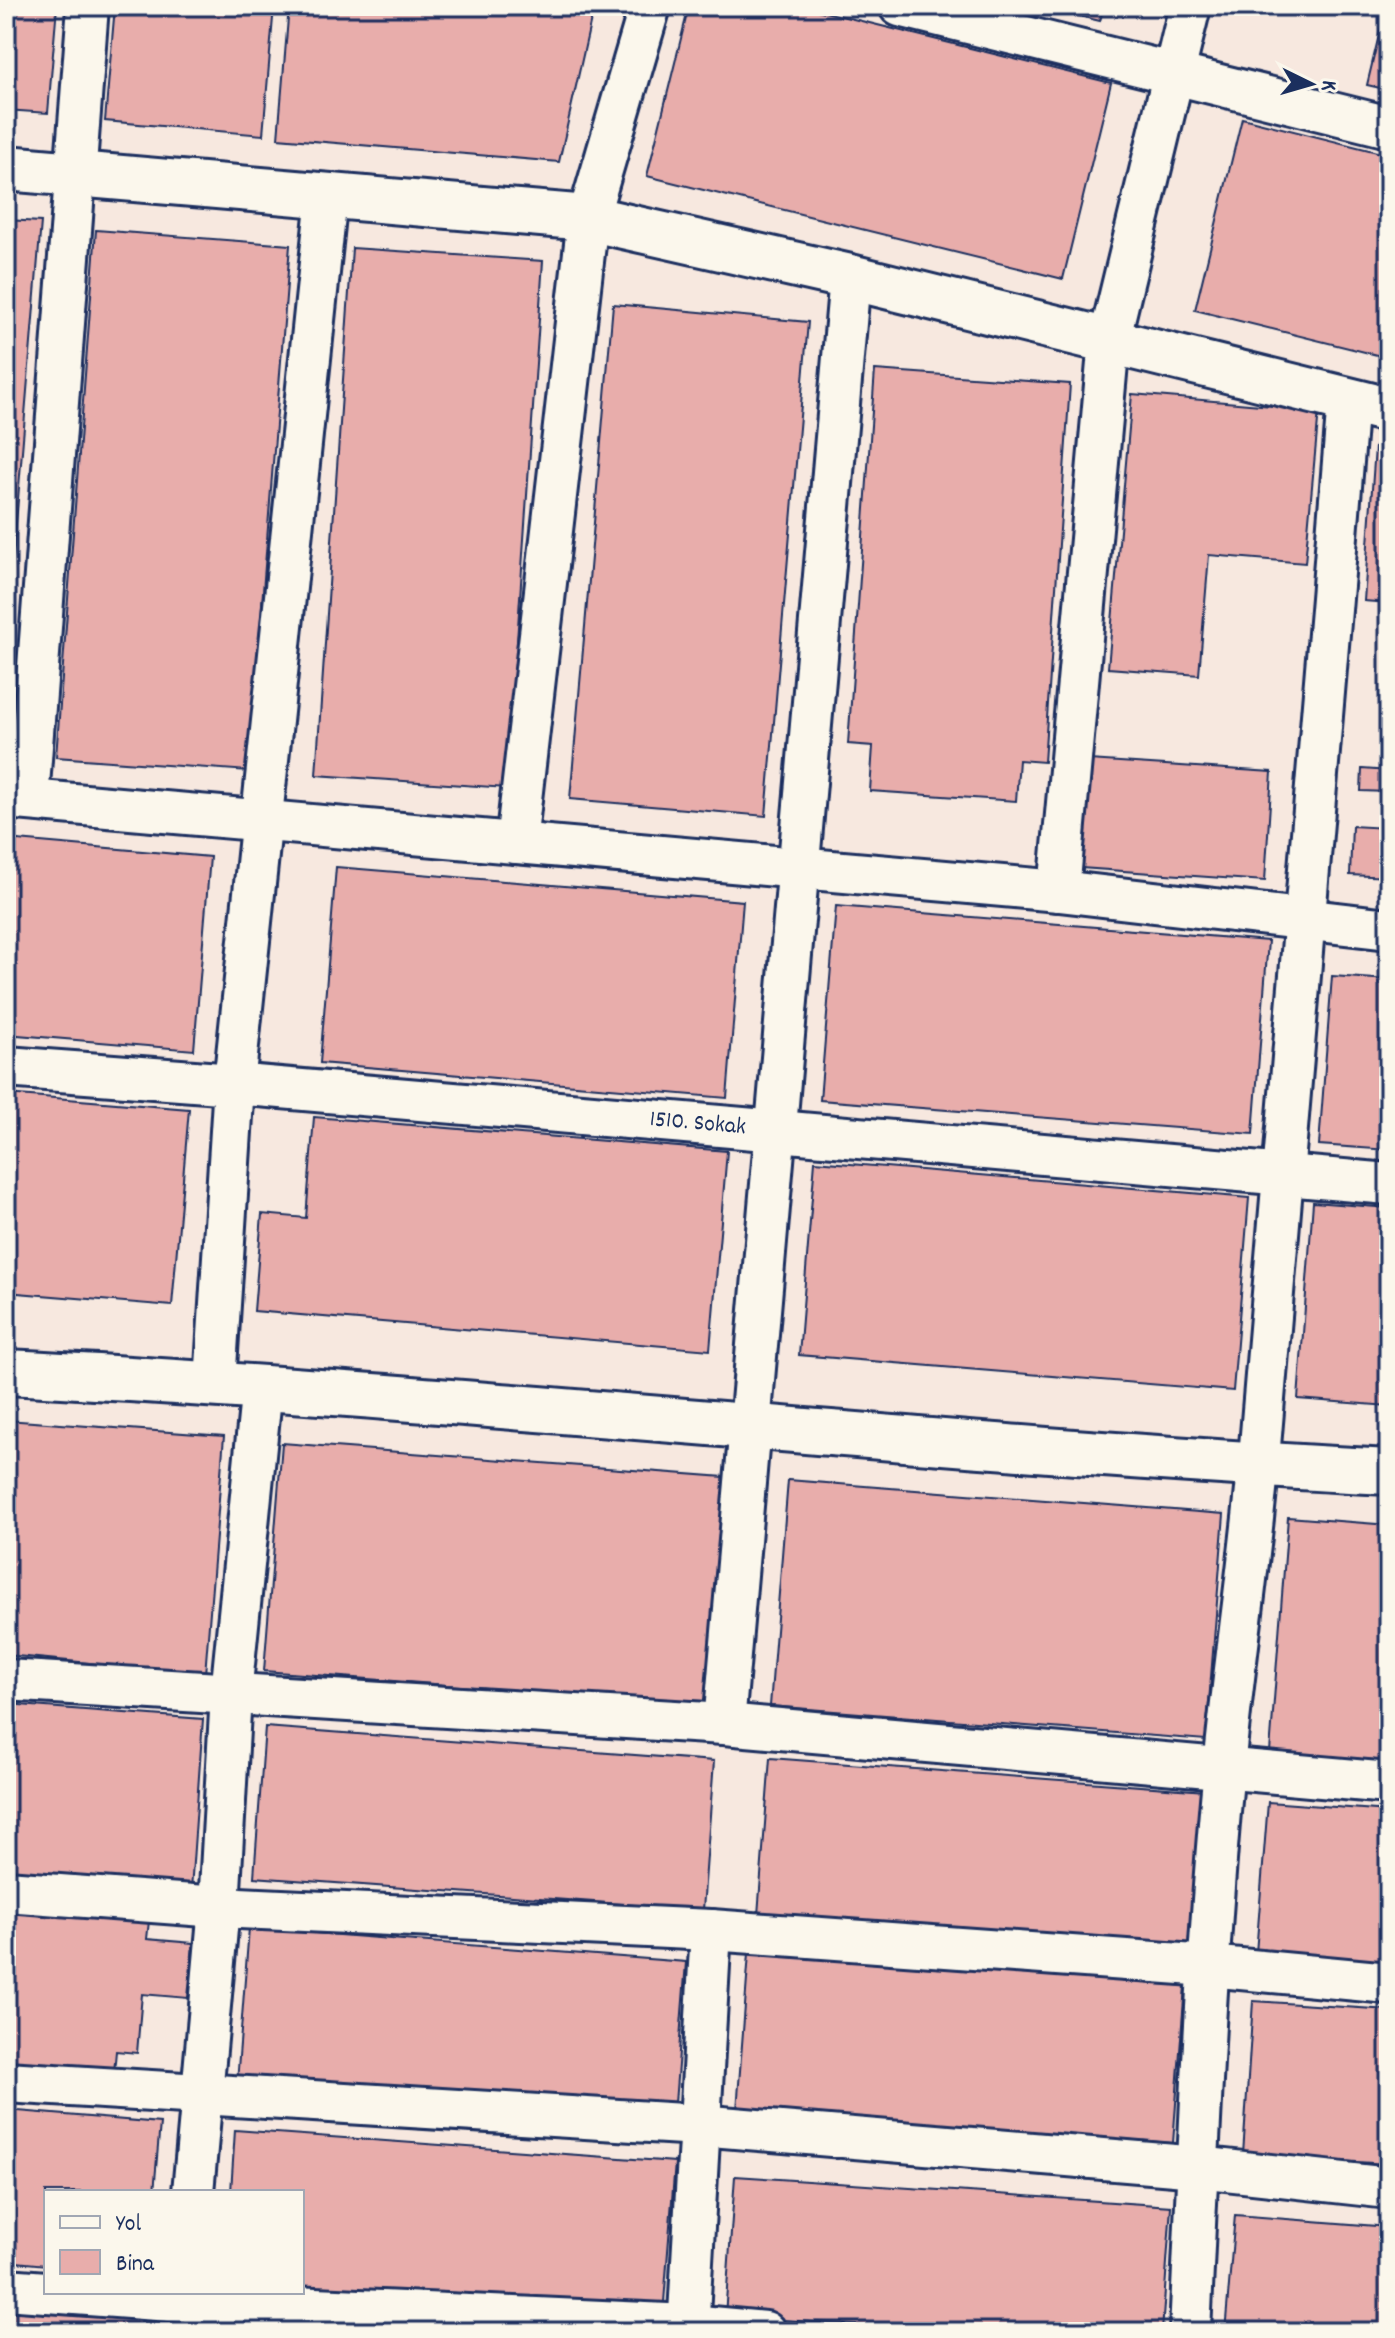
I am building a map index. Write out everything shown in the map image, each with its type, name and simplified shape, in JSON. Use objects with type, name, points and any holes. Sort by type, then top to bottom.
[{"type":"street","points":[[88,6],[17,798],[1059,891],[1389,929]]},
{"type":"street","points":[[516,843],[588,218],[650,6]]},
{"type":"street","points":[[900,6],[1389,127]]},
{"type":"street","points":[[1059,891],[1109,341],[1190,6]]},
{"type":"street","points":[[6,168],[588,218],[850,277],[1368,405],[1306,921],[1259,1465],[1224,1768],[1209,1966],[1190,2332]]},
{"type":"street","points":[[215,1383],[234,1084],[327,196]]},
{"type":"street","points":[[724,1724],[850,277]]},
{"type":"street","name":"1510. Sokak","points":[[6,1067],[1389,1184]]},
{"type":"street","points":[[6,1372],[262,1386],[752,1428],[1389,1472]]},
{"type":"street","points":[[193,2190],[219,1907],[231,1694],[262,1386]]},
{"type":"street","points":[[6,1680],[724,1724],[1389,1783]]},
{"type":"street","points":[[6,1891],[219,1907],[711,1930],[1209,1966],[1389,1983]]},
{"type":"street","points":[[688,2329],[711,1930]]},
{"type":"street","points":[[6,2082],[699,2125],[1198,2167],[1389,2188]]},
{"type":"street","points":[[6,2289],[44,2292]]},
{"type":"street","points":[[63,2294],[184,2309],[765,2332]]},
{"type":"building","points":[[6,6],[57,6],[48,113],[6,110]]},
{"type":"building","points":[[115,6],[274,6],[263,135],[105,121]]},
{"type":"building","points":[[289,6],[594,6],[559,162],[278,138]]},
{"type":"building","points":[[689,6],[801,6],[1111,83],[1063,279],[647,176]]},
{"type":"building","points":[[1037,6],[1104,6],[1100,21]]},
{"type":"building","points":[[1386,6],[1389,6],[1389,90],[1367,85]]},
{"type":"building","points":[[1242,118],[1389,155],[1389,358],[1195,310]]},
{"type":"building","points":[[6,220],[41,222],[6,644]]},
{"type":"building","points":[[96,230],[290,245],[249,771],[56,757]]},
{"type":"building","points":[[352,248],[543,261],[507,788],[316,775]]},
{"type":"building","points":[[613,304],[808,322],[766,816],[570,799]]},
{"type":"building","points":[[875,370],[1070,384],[1044,762],[1019,760],[1016,801],[870,791],[873,746],[848,744]]},
{"type":"building","points":[[1132,394],[1319,410],[1305,563],[1209,555],[1199,675],[1108,668]]},
{"type":"building","points":[[1375,447],[1389,450],[1389,603],[1364,601]]},
{"type":"building","points":[[1089,760],[1272,772],[1265,881],[1081,868]]},
{"type":"building","points":[[1362,769],[1389,771],[1389,877],[1350,875],[1352,826],[1387,828],[1388,792],[1361,791]]},
{"type":"building","points":[[6,839],[210,857],[194,1050],[6,1034]]},
{"type":"building","points":[[336,867],[743,901],[727,1098],[320,1063]]},
{"type":"building","points":[[836,906],[1268,941],[1253,1134],[820,1100]]},
{"type":"building","points":[[1332,976],[1389,980],[1389,1150],[1319,1145]]},
{"type":"building","points":[[6,1094],[189,1109],[172,1306],[6,1292]]},
{"type":"building","points":[[314,1117],[727,1151],[710,1350],[254,1311],[262,1214],[306,1218]]},
{"type":"building","points":[[815,1161],[1249,1198],[1233,1391],[799,1355]]},
{"type":"building","points":[[1313,1202],[1389,1208],[1389,1406],[1298,1399]]},
{"type":"building","points":[[6,1420],[224,1436],[205,1674],[6,1655]]},
{"type":"building","points":[[282,1443],[724,1477],[707,1705],[264,1671]]},
{"type":"building","points":[[788,1480],[1224,1514],[1206,1740],[770,1706]]},
{"type":"building","points":[[1288,1517],[1389,1525],[1389,1761],[1270,1752]]},
{"type":"building","points":[[6,1704],[203,1719],[191,1890],[6,1875]]},
{"type":"building","points":[[265,1727],[714,1761],[703,1910],[254,1877]]},
{"type":"building","points":[[770,1758],[1206,1791],[1194,1948],[758,1915]]},
{"type":"building","points":[[1268,1802],[1389,1811],[1389,1963],[1256,1953]]},
{"type":"building","points":[[6,1900],[150,1912],[147,1939],[193,1943],[188,1998],[142,1994],[137,2053],[116,2051],[114,2072],[6,2063]]},
{"type":"building","points":[[249,1928],[686,1962],[674,2116],[237,2082]]},
{"type":"building","points":[[749,1953],[1185,1986],[1173,2143],[737,2110]]},
{"type":"building","points":[[1253,2001],[1389,2010],[1389,2164],[1243,2155]]},
{"type":"building","points":[[6,2110],[160,2123],[154,2190],[44,2190],[44,2265],[6,2261]]},
{"type":"building","points":[[235,2130],[675,2162],[663,2315],[304,2288],[304,2190],[231,2190]]},
{"type":"building","points":[[735,2176],[1171,2206],[1162,2332],[963,2332],[725,2316]]},
{"type":"building","points":[[1235,2215],[1389,2227],[1389,2332],[1225,2332]]},
{"type":"building","points":[[6,2306],[158,2317],[157,2332],[6,2332]]}]
